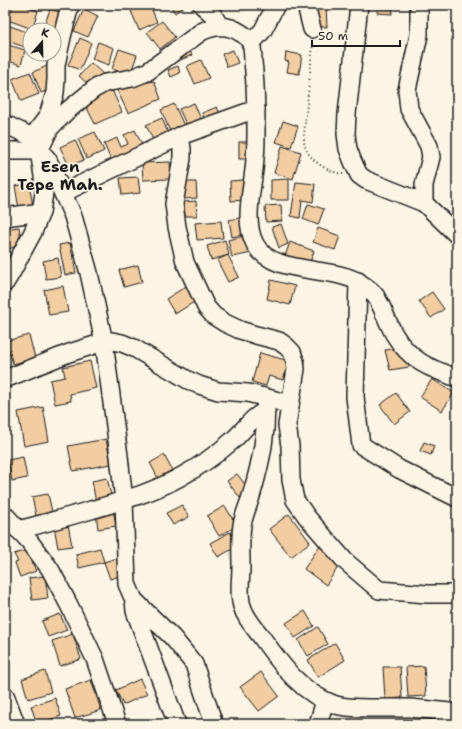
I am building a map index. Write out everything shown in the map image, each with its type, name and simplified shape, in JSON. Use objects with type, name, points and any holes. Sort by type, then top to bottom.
[{"type":"street","points":[[5,283],[33,232],[40,212],[44,193],[43,176],[36,144],[48,116],[55,93],[56,65],[70,5]]},
{"type":"street","points":[[202,5],[213,15],[220,26]]},
{"type":"street","points":[[251,44],[263,30],[276,5]]},
{"type":"street","points":[[306,5],[312,29]]},
{"type":"street","points":[[359,5],[346,134],[352,162],[359,175],[366,180],[424,203],[457,235]]},
{"type":"street","points":[[419,5],[418,34],[407,90],[409,109],[429,146],[430,158],[424,185],[424,203]]},
{"type":"street","points":[[5,151],[36,144],[67,111],[94,89],[105,83],[132,78],[147,72],[201,32],[211,27],[220,26],[236,30],[245,36],[251,44],[255,74],[255,158],[249,218],[251,233],[256,245],[262,254],[273,261],[287,266],[342,276],[358,281],[375,294],[395,335],[408,352],[420,362],[436,371],[457,378]]},
{"type":"street","points":[[63,193],[180,136],[256,109]]},
{"type":"street","points":[[5,124],[36,144],[44,154],[74,216],[89,273],[104,342],[124,501],[127,584],[134,600],[135,611],[177,724]]},
{"type":"street","points":[[180,136],[182,158],[174,204],[177,227],[185,262],[206,307],[214,316],[225,323],[240,330],[279,342],[286,346],[292,352],[295,361],[296,369],[287,425],[290,446],[291,480],[295,500],[307,517],[341,556],[378,590],[427,594],[457,594]]},
{"type":"street","points":[[5,217],[40,212]]},
{"type":"street","points":[[358,281],[355,397],[361,445],[399,469],[457,498]]},
{"type":"street","points":[[5,379],[69,353],[112,341],[134,348],[182,377],[199,385],[218,391],[248,393],[266,404],[290,406]]},
{"type":"street","points":[[18,530],[124,501],[158,488],[181,477],[201,465],[234,440],[259,414],[266,404]]},
{"type":"street","points":[[266,404],[266,426],[258,471],[242,524],[240,597],[245,614],[273,654],[297,681],[305,689],[325,701],[350,708],[423,717],[457,713]]},
{"type":"street","points":[[5,515],[30,542],[50,570],[69,605],[95,660],[117,724]]},
{"type":"street","points":[[134,600],[173,638],[194,664],[214,724]]},
{"type":"street","points":[[5,695],[16,724]]},
{"type":"street","points":[[318,724],[325,701]]},
{"type":"path","points":[[312,29],[313,40],[304,136],[306,150],[311,157],[329,170],[338,173],[359,175]]},
{"type":"building","points":[[13,5],[21,5],[38,11],[34,22],[22,22],[22,25],[8,20]]},
{"type":"building","points":[[146,5],[150,5],[157,22],[139,30],[131,11]]},
{"type":"building","points":[[170,5],[186,5],[175,13]]},
{"type":"building","points":[[378,5],[393,5],[392,14],[377,13]]},
{"type":"building","points":[[315,6],[326,6],[327,27],[315,27]]},
{"type":"building","points":[[50,9],[62,13],[60,22],[46,22]]},
{"type":"building","points":[[84,9],[98,16],[88,37],[74,31]]},
{"type":"building","points":[[162,21],[175,37],[160,49],[147,32]]},
{"type":"building","points":[[10,26],[22,30],[22,46],[5,40]]},
{"type":"building","points":[[80,38],[91,43],[80,70],[68,65]]},
{"type":"building","points":[[98,42],[114,48],[109,65],[92,59]]},
{"type":"building","points":[[5,44],[22,49],[21,65],[5,60]]},
{"type":"building","points":[[188,47],[192,55],[178,61],[174,54]]},
{"type":"building","points":[[119,49],[137,55],[130,75],[112,69]]},
{"type":"building","points":[[233,50],[238,63],[227,67],[222,54]]},
{"type":"building","points":[[286,52],[302,55],[299,74],[287,72],[289,62],[285,61]]},
{"type":"building","points":[[201,60],[209,78],[195,84],[187,66]]},
{"type":"building","points":[[91,63],[104,75],[92,88],[79,76]]},
{"type":"building","points":[[47,66],[55,87],[41,93],[33,72]]},
{"type":"building","points":[[178,66],[180,73],[171,77],[168,70]]},
{"type":"building","points":[[30,72],[39,94],[21,101],[12,79]]},
{"type":"building","points":[[154,81],[161,99],[128,113],[116,88]]},
{"type":"building","points":[[111,88],[122,112],[95,124],[86,106]]},
{"type":"building","points":[[194,103],[203,124],[189,130],[179,109]]},
{"type":"building","points":[[174,104],[186,130],[172,136],[161,110]]},
{"type":"building","points":[[217,107],[221,116],[206,123],[202,113]]},
{"type":"building","points":[[162,118],[169,136],[154,142],[146,125]]},
{"type":"building","points":[[283,121],[298,126],[291,147],[276,142]]},
{"type":"building","points":[[135,130],[145,151],[113,165],[104,144],[117,138],[121,147],[128,144],[124,135]]},
{"type":"building","points":[[95,132],[104,151],[87,159],[78,139]]},
{"type":"building","points":[[75,140],[84,160],[69,166],[60,147]]},
{"type":"building","points":[[239,142],[253,142],[253,159],[239,159]]},
{"type":"building","points":[[282,146],[301,152],[293,179],[274,173]]},
{"type":"building","points":[[170,162],[171,179],[143,180],[142,163]]},
{"type":"building","points":[[138,177],[140,193],[122,195],[120,178]]},
{"type":"building","points":[[289,179],[289,200],[271,200],[271,180]]},
{"type":"building","points":[[243,180],[245,200],[231,201],[230,181]]},
{"type":"building","points":[[183,182],[196,182],[197,198],[184,199]]},
{"type":"building","points":[[296,182],[315,184],[313,202],[302,200],[300,218],[291,216]]},
{"type":"building","points":[[29,184],[33,206],[19,209],[15,186]]},
{"type":"building","points":[[196,201],[197,216],[185,216],[184,202]]},
{"type":"building","points":[[308,204],[324,209],[318,225],[303,219]]},
{"type":"building","points":[[281,205],[282,221],[266,222],[265,206]]},
{"type":"building","points":[[244,217],[247,234],[232,237],[229,220]]},
{"type":"building","points":[[221,221],[223,238],[197,240],[195,223]]},
{"type":"building","points":[[281,224],[288,244],[279,248],[272,227]]},
{"type":"building","points":[[19,227],[22,246],[5,249],[5,229]]},
{"type":"building","points":[[318,228],[340,236],[335,250],[313,242]]},
{"type":"building","points":[[248,235],[252,253],[232,257],[228,240]]},
{"type":"building","points":[[225,240],[229,255],[211,260],[207,246]]},
{"type":"building","points":[[290,242],[314,251],[309,265],[285,256]]},
{"type":"building","points":[[70,243],[76,273],[65,275],[59,245]]},
{"type":"building","points":[[228,255],[239,277],[228,282],[217,260]]},
{"type":"building","points":[[58,258],[61,277],[46,279],[43,261]]},
{"type":"building","points":[[138,265],[142,282],[124,287],[119,270]]},
{"type":"building","points":[[271,280],[295,286],[290,305],[267,299]]},
{"type":"building","points":[[188,285],[197,300],[175,314],[166,299]]},
{"type":"building","points":[[63,286],[68,312],[49,315],[44,290]]},
{"type":"building","points":[[432,292],[444,309],[431,318],[419,301]]},
{"type":"building","points":[[29,335],[35,358],[13,364],[6,341]]},
{"type":"building","points":[[404,348],[409,367],[390,370],[385,350]]},
{"type":"building","points":[[260,353],[289,361],[283,380],[269,376],[266,386],[252,382]]},
{"type":"building","points":[[90,361],[96,388],[70,394],[71,401],[55,404],[50,380],[65,377],[63,367]]},
{"type":"building","points":[[432,379],[454,393],[442,411],[420,397]]},
{"type":"building","points":[[396,393],[410,412],[394,424],[380,405]]},
{"type":"building","points":[[43,407],[49,441],[24,446],[18,412]]},
{"type":"building","points":[[106,439],[111,464],[73,471],[68,446]]},
{"type":"building","points":[[424,442],[434,446],[431,455],[420,451]]},
{"type":"building","points":[[164,455],[172,470],[158,478],[150,463]]},
{"type":"building","points":[[23,457],[27,478],[12,481],[8,460]]},
{"type":"building","points":[[237,474],[250,491],[240,498],[227,481]]},
{"type":"building","points":[[107,478],[112,500],[96,503],[92,481]]},
{"type":"building","points":[[48,494],[53,516],[37,520],[32,497]]},
{"type":"building","points":[[182,505],[189,517],[173,525],[166,513]]},
{"type":"building","points":[[225,506],[237,526],[219,536],[207,516]]},
{"type":"building","points":[[113,509],[116,526],[98,529],[96,512]]},
{"type":"building","points":[[289,514],[310,542],[291,557],[269,529]]},
{"type":"building","points":[[68,524],[72,546],[58,548],[54,526]]},
{"type":"building","points":[[230,532],[238,546],[218,557],[210,543]]},
{"type":"building","points":[[321,544],[343,560],[326,585],[304,569]]},
{"type":"building","points":[[100,548],[104,562],[79,568],[76,554]]},
{"type":"building","points":[[27,550],[36,571],[20,577],[15,563],[18,562],[14,554]]},
{"type":"building","points":[[117,558],[123,575],[110,579],[104,562]]},
{"type":"building","points":[[45,576],[48,598],[32,600],[29,578]]},
{"type":"building","points":[[305,611],[314,626],[295,638],[286,623]]},
{"type":"building","points":[[60,614],[67,630],[48,637],[42,621]]},
{"type":"building","points":[[318,627],[328,644],[308,656],[298,640]]},
{"type":"building","points":[[73,634],[81,659],[60,666],[52,641]]},
{"type":"building","points":[[335,643],[345,660],[318,677],[308,660]]},
{"type":"building","points":[[424,666],[426,696],[408,697],[406,667]]},
{"type":"building","points":[[383,667],[400,667],[402,698],[385,699]]},
{"type":"building","points":[[45,671],[51,692],[28,699],[22,679]]},
{"type":"building","points":[[261,672],[279,696],[259,711],[240,687]]},
{"type":"building","points":[[140,679],[147,694],[123,705],[116,690]]},
{"type":"building","points":[[91,680],[101,710],[75,718],[65,689]]},
{"type":"building","points":[[55,698],[61,716],[37,724],[31,706]]},
{"type":"district","name":"Esen Tepe Mah.","points":[[60,175]]}]
